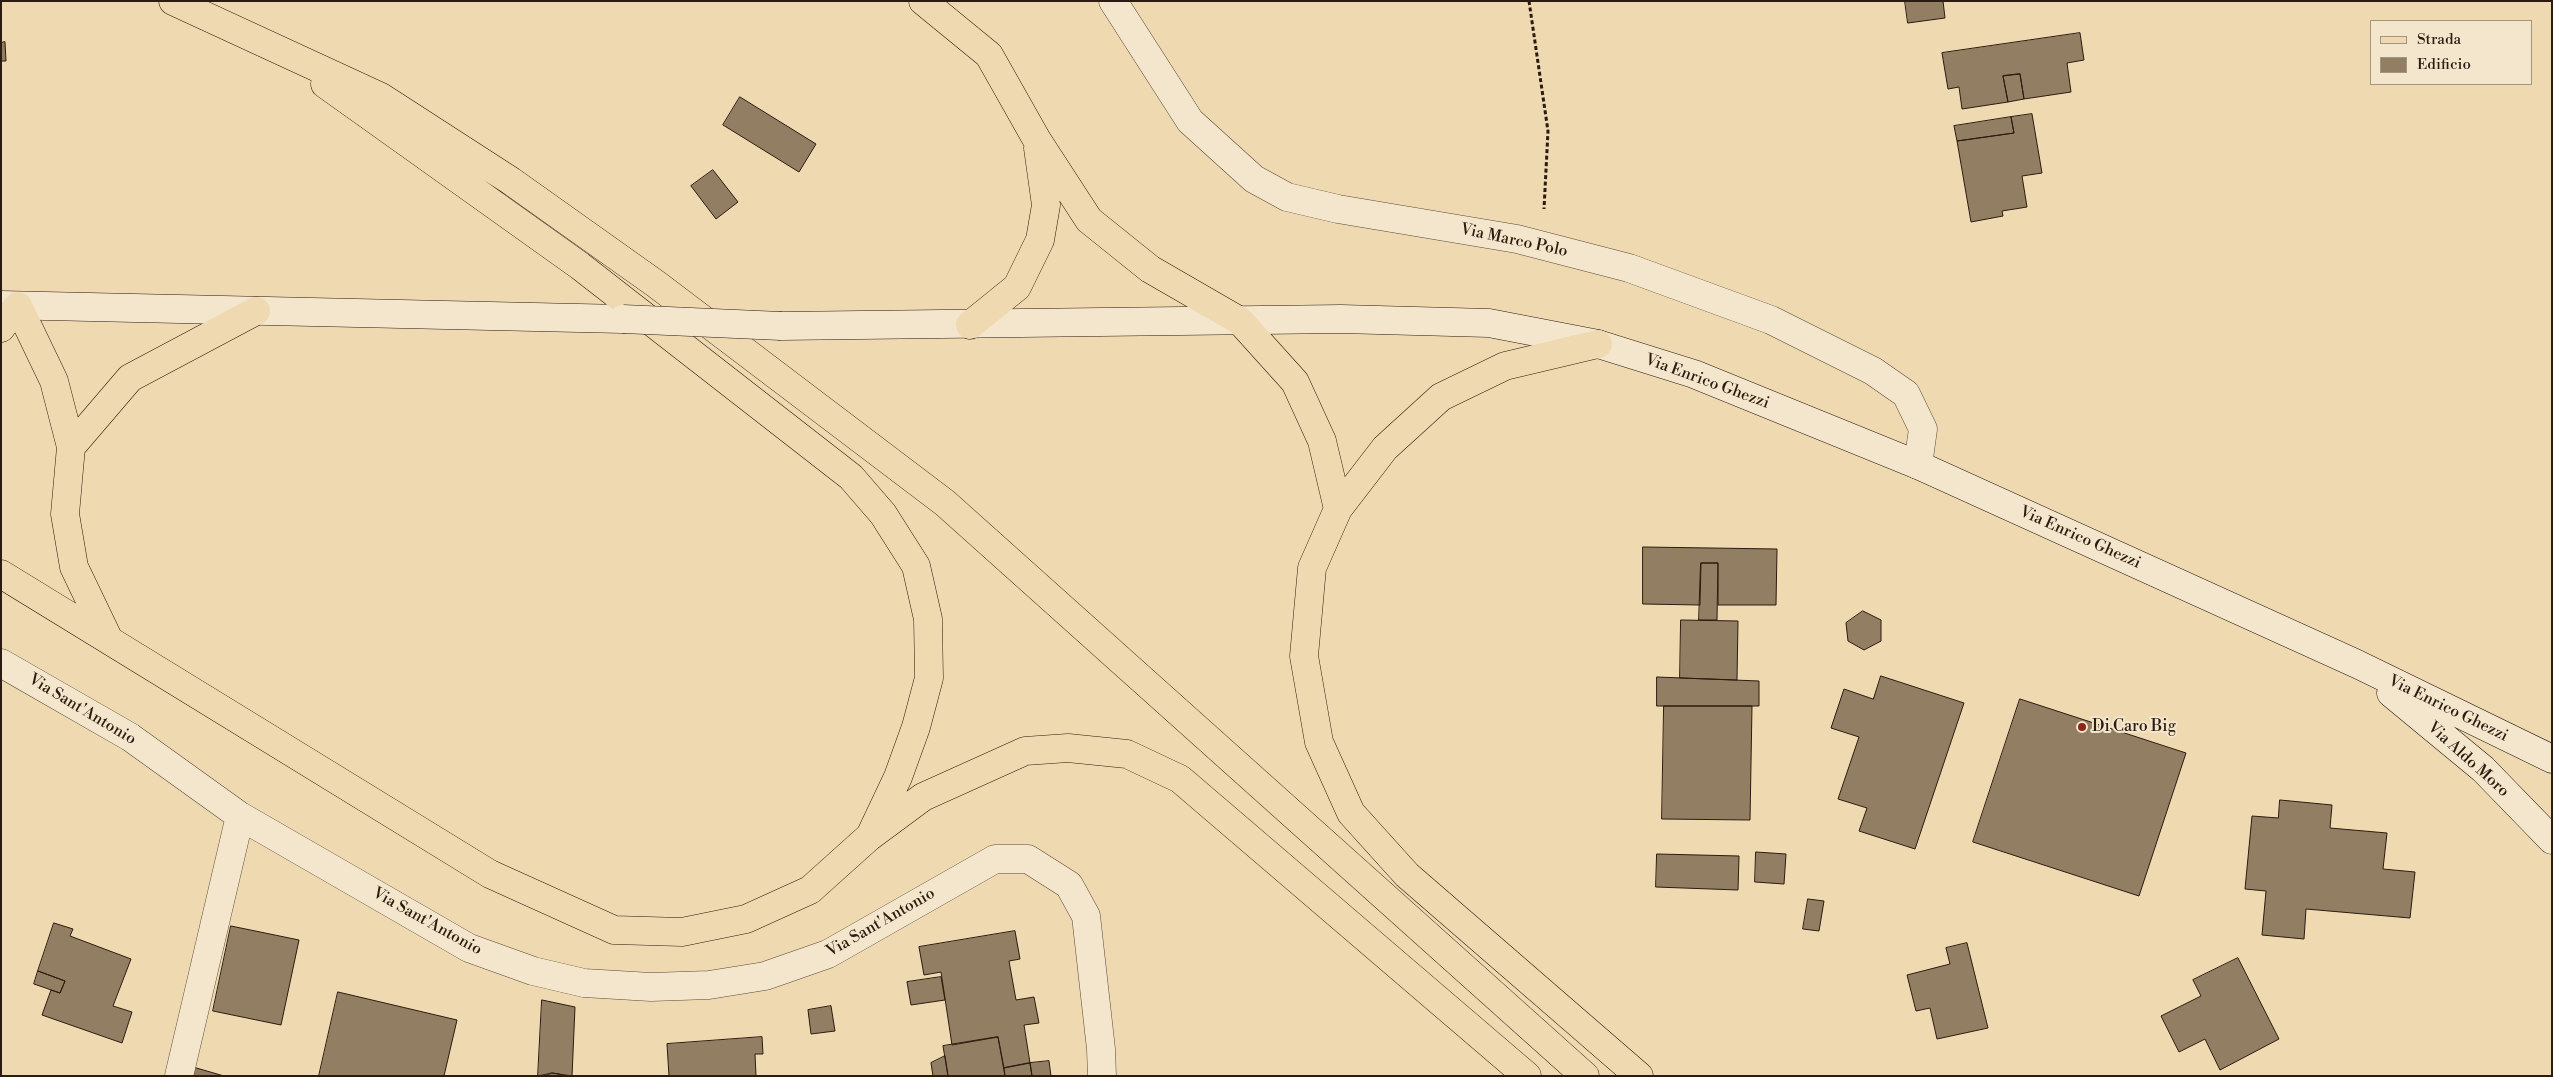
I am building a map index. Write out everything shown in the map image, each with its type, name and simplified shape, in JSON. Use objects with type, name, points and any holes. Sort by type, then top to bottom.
[{"type":"main road","points":[[173,1],[381,97],[511,181],[656,284],[945,503],[1585,1076]]},
{"type":"main road","points":[[923,1],[989,55],[1037,140],[1088,220],[1150,269],[1240,321],[1295,382],[1322,441],[1338,510]]},
{"type":"main road","points":[[269,44],[580,266],[851,477],[883,514],[916,566],[928,620],[929,678],[916,727],[898,777],[869,837]]},
{"type":"main road","points":[[970,325],[1018,287],[1040,240],[1046,205],[1037,140]]},
{"type":"main road","points":[[10,306],[54,381],[71,447],[65,514],[74,567],[109,640]]},
{"type":"main road","points":[[1,328],[10,306]]},
{"type":"main road","points":[[71,447],[130,378],[256,311]]},
{"type":"main road","points":[[1598,344],[1505,366],[1441,397],[1385,448],[1338,510],[1312,568],[1304,656],[1319,742],[1351,813],[1407,875],[1639,1076]]},
{"type":"main road","points":[[1,574],[490,874],[614,930],[682,932],[746,919],[810,890],[869,837],[923,797],[1025,751],[1068,748],[1128,754],[1180,779],[1527,1076]]},
{"type":"street","name":"Via Marco Polo","points":[[1113,1],[1190,121],[1254,179],[1287,197],[1338,209],[1542,245],[1629,268],[1771,320],[1873,371],[1906,394],[1923,429],[1918,464]]},
{"type":"street","name":"Via Enrico Ghezzi","points":[[10,306],[623,318],[781,326],[1341,319],[1489,323],[1598,344],[1694,374],[1918,464],[2357,664],[2552,760]]},
{"type":"street","name":"Via Sant'Antonio","points":[[1,663],[130,737],[240,816],[469,948],[533,971],[584,983],[641,986],[709,985],[765,976],[828,954],[995,859],[1028,859],[1069,885],[1086,916],[1101,1049],[1102,1076]]},
{"type":"street","name":"Via Aldo Moro","points":[[2357,664],[2483,769],[2552,840]]},
{"type":"street","points":[[179,1076],[240,816]]},
{"type":"path","points":[[1529,1],[1548,131],[1542,245]]},
{"type":"building","points":[[1905,1],[1943,1],[1945,18],[1908,23]]},
{"type":"building","points":[[2080,33],[2084,60],[2067,63],[2071,92],[2024,99],[2020,74],[2003,76],[2008,102],[1962,109],[1959,87],[1948,89],[1942,53]]},
{"type":"building","points":[[5,42],[6,61],[1,61],[1,43]]},
{"type":"building","points":[[2020,74],[2024,99],[2008,102],[2003,76]]},
{"type":"building","points":[[740,97],[816,144],[799,172],[723,125]]},
{"type":"building","points":[[2032,114],[2042,173],[2022,176],[2027,207],[2002,211],[2003,216],[1971,222],[1957,141],[2014,133],[2011,117]]},
{"type":"building","points":[[2011,117],[2014,133],[1957,141],[1954,126]]},
{"type":"building","points":[[713,170],[738,202],[716,219],[691,186]]},
{"type":"building","points":[[1643,547],[1777,549],[1776,605],[1718,605],[1718,563],[1701,563],[1700,605],[1643,604]]},
{"type":"building","points":[[1701,563],[1718,563],[1717,620],[1699,620]]},
{"type":"building","points":[[1863,611],[1881,620],[1881,641],[1864,650],[1848,641],[1846,623]]},
{"type":"building","points":[[1681,620],[1738,621],[1737,680],[1680,678]]},
{"type":"building","points":[[1881,676],[1964,703],[1915,849],[1859,831],[1867,808],[1838,799],[1859,737],[1831,728],[1844,689],[1873,699]]},
{"type":"building","points":[[1657,677],[1759,681],[1759,706],[1657,706]]},
{"type":"building","points":[[2020,699],[2186,753],[2139,896],[1973,842]]},
{"type":"building","points":[[1664,706],[1752,706],[1750,820],[1662,819]]},
{"type":"building","points":[[2280,800],[2332,805],[2330,828],[2387,833],[2383,869],[2415,872],[2410,918],[2306,909],[2304,939],[2262,935],[2266,891],[2245,889],[2252,816],[2278,818]]},
{"type":"building","points":[[1756,852],[1786,854],[1784,884],[1755,882]]},
{"type":"building","points":[[1657,854],[1739,856],[1738,890],[1656,887]]},
{"type":"building","points":[[1808,899],[1824,901],[1819,931],[1803,929]]},
{"type":"building","points":[[54,923],[73,929],[70,936],[131,959],[113,1006],[132,1012],[122,1043],[42,1015],[51,990],[60,993],[65,981],[38,971]]},
{"type":"building","points":[[231,926],[299,940],[281,1025],[213,1011]]},
{"type":"building","points":[[1015,931],[1020,959],[1009,961],[1016,1000],[1034,997],[1039,1023],[1024,1025],[1030,1063],[1004,1068],[998,1037],[952,1045],[941,972],[924,975],[919,947]]},
{"type":"building","points":[[1967,943],[1988,1028],[1937,1039],[1930,1008],[1916,1011],[1907,975],[1950,964],[1946,948]]},
{"type":"building","points":[[2238,958],[2279,1039],[2220,1070],[2205,1039],[2179,1052],[2161,1016],[2201,996],[2193,980]]},
{"type":"building","points":[[38,971],[65,981],[60,993],[34,984]]},
{"type":"building","points":[[941,977],[945,1000],[911,1005],[907,982]]},
{"type":"building","points":[[338,992],[457,1020],[444,1076],[319,1076]]},
{"type":"building","points":[[542,1000],[575,1007],[572,1076],[552,1073],[538,1076]]},
{"type":"building","points":[[831,1006],[835,1031],[811,1034],[808,1010]]},
{"type":"building","points":[[762,1037],[763,1054],[755,1054],[756,1076],[669,1076],[667,1044]]},
{"type":"building","points":[[998,1037],[1005,1076],[948,1076],[943,1046]]},
{"type":"building","points":[[945,1056],[948,1076],[933,1076],[931,1063]]},
{"type":"building","points":[[1049,1061],[1051,1076],[1032,1076],[1030,1063]]},
{"type":"building","points":[[1030,1063],[1032,1076],[1005,1076],[1004,1068]]},
{"type":"building","points":[[193,1067],[224,1076],[191,1076]]},
{"type":"building","points":[[552,1073],[559,1074],[563,1076],[545,1076]]},
{"type":"place","name":"Di Caro Big","points":[[2082,727]]}]
